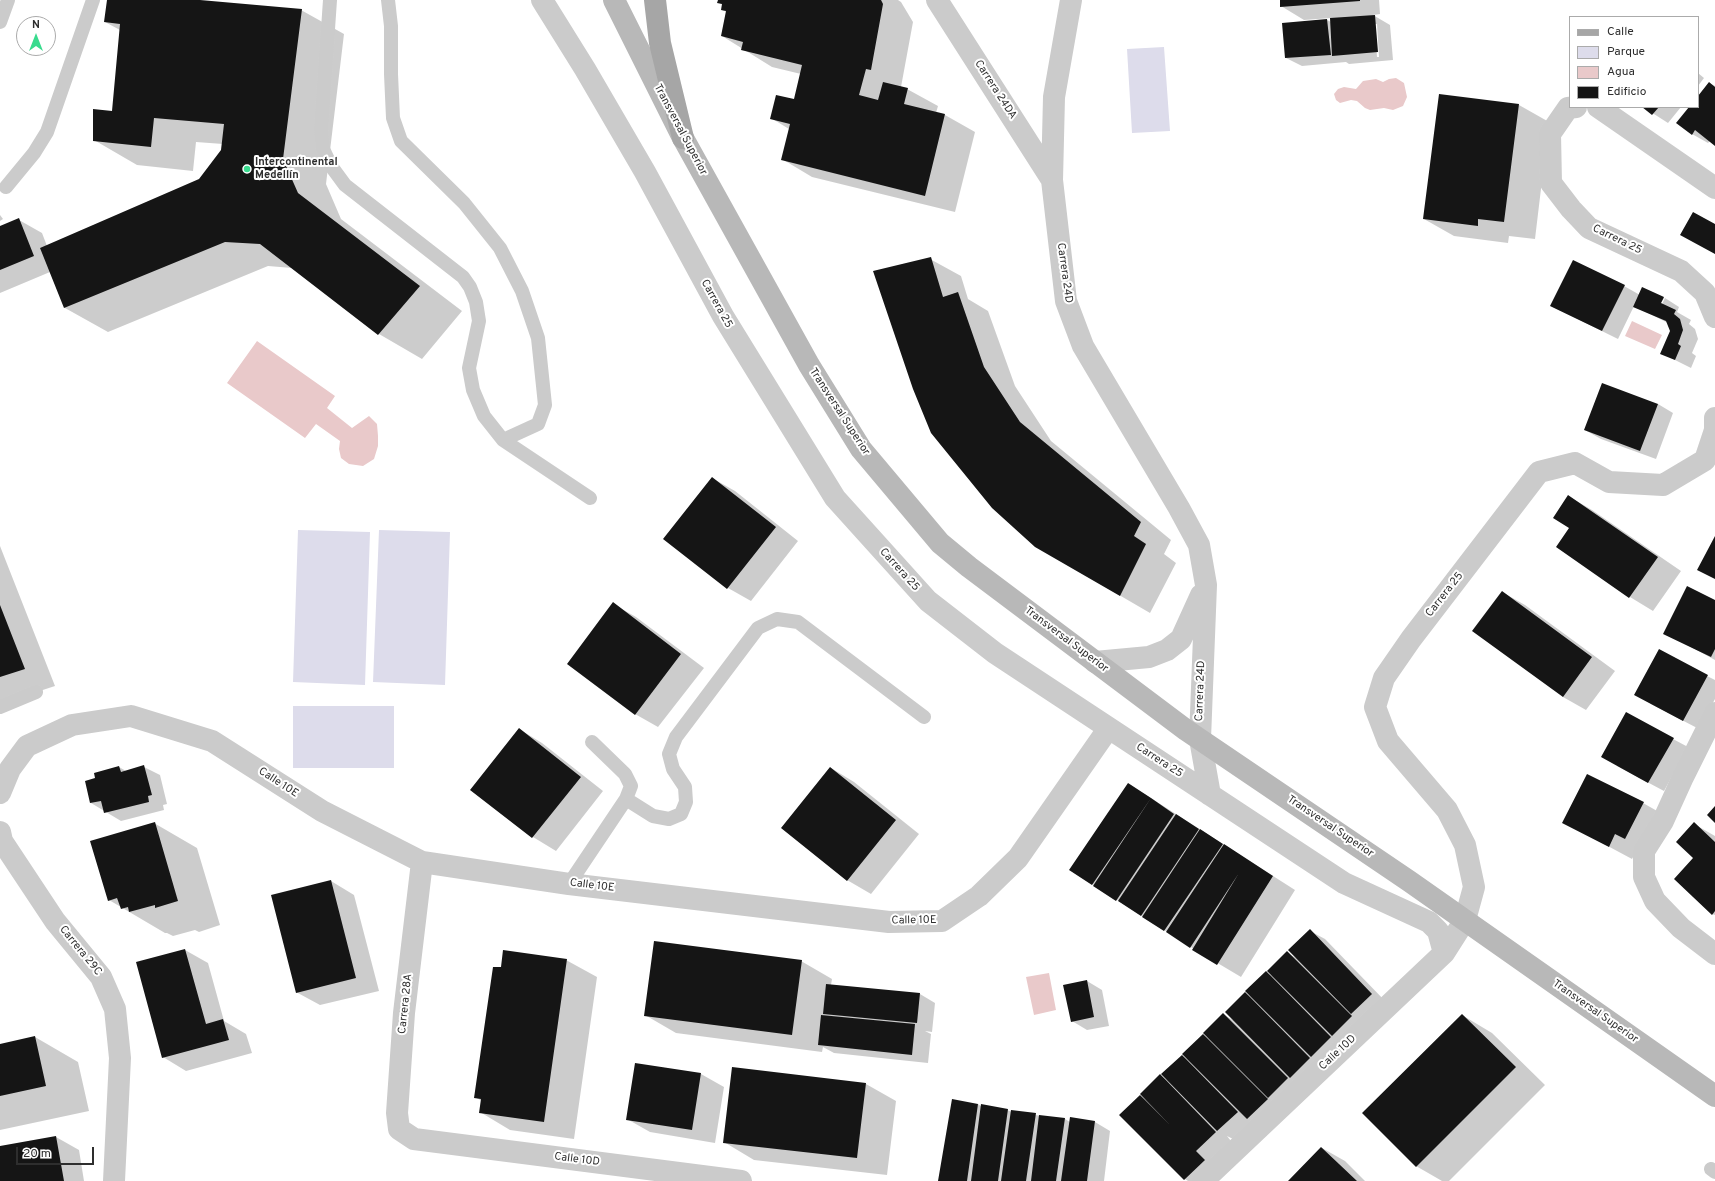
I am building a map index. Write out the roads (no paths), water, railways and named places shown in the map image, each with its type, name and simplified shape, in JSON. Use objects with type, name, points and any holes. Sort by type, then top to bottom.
[{"type":"main road","name":"Transversal Superior","points":[[614,0],[683,138],[809,364],[861,450],[940,543],[1095,662],[1200,739],[1465,920],[1715,1096]]},
{"type":"main road","points":[[655,0],[660,43],[683,138]]},
{"type":"street","name":"Carrera 25","points":[[542,0],[585,68],[645,172],[723,316],[835,498],[928,601],[995,653],[1108,729],[1344,883],[1429,922],[1438,931],[1444,953]]},
{"type":"street","name":"Carrera 24DA","points":[[937,0],[1052,180]]},
{"type":"street","name":"Carrera 24D","points":[[1071,0],[1054,97],[1052,180],[1066,301],[1078,334],[1087,353],[1179,508],[1199,545],[1206,585],[1200,739],[1210,795]]},
{"type":"street","name":"Carrera 25","points":[[1569,108],[1550,134],[1551,182],[1571,209],[1590,228],[1680,271],[1705,293],[1715,317]]},
{"type":"street","points":[[1599,108],[1715,188]]},
{"type":"street","name":"Carrera 25","points":[[1465,920],[1474,887],[1465,845],[1447,810],[1388,741],[1375,707],[1384,678],[1411,639],[1539,472],[1575,463],[1609,482],[1663,485],[1705,460],[1715,430],[1715,418]]},
{"type":"street","points":[[1095,662],[1149,657],[1166,650],[1181,639],[1206,585]]},
{"type":"street","points":[[1715,713],[1663,821],[1644,851],[1644,877],[1654,901],[1680,928],[1715,954]]},
{"type":"street","name":"Calle 10E","points":[[0,793],[10,769],[27,746],[72,725],[131,716],[212,741],[322,811],[422,862],[569,884],[889,922],[942,921],[979,896],[1018,858],[1108,729]]},
{"type":"street","name":"Carrera 29C","points":[[0,832],[2,841],[55,921],[101,976],[115,1009],[120,1058],[114,1181]]},
{"type":"street","name":"Carrera 28A","points":[[414,1139],[399,1129],[397,1114],[404,1013],[422,862]]},
{"type":"street","name":"Calle 10D","points":[[1203,1181],[1444,953],[1465,920]]},
{"type":"street","name":"Calle 10D","points":[[414,1139],[741,1181]]},
{"type":"lane","points":[[0,22],[8,0]]},
{"type":"lane","points":[[6,187],[34,154],[47,132],[93,0]]},
{"type":"lane","points":[[330,0],[321,130],[323,149],[331,166],[345,185],[463,277],[470,287],[476,302],[479,321],[469,368],[473,390],[484,416],[503,440],[590,498]]},
{"type":"lane","points":[[388,0],[391,26],[393,118],[401,141],[464,203],[500,248],[522,291],[538,338],[545,405],[538,424],[503,440]]},
{"type":"lane","points":[[626,799],[653,816],[669,819],[681,814],[686,802],[685,787],[673,769],[670,754],[676,737],[758,628],[777,618],[798,622],[924,717]]},
{"type":"lane","points":[[0,707],[36,692]]},
{"type":"lane","points":[[569,884],[626,799],[631,786],[625,774],[592,742]]},
{"type":"water","points":[[1396,78],[1404,83],[1407,97],[1403,106],[1393,110],[1384,108],[1370,110],[1365,108],[1357,101],[1351,100],[1340,103],[1336,100],[1334,94],[1338,89],[1344,87],[1356,89],[1363,81],[1376,79],[1383,82]]},
{"type":"water","points":[[1632,321],[1662,335],[1655,349],[1625,336]]},
{"type":"water","points":[[257,341],[335,396],[327,408],[352,428],[369,416],[377,424],[378,446],[374,459],[363,466],[349,464],[341,458],[339,449],[340,441],[316,424],[305,438],[227,383]]},
{"type":"water","points":[[1049,973],[1056,1010],[1034,1015],[1026,977]]},
{"type":"place","name":"Intercontinental Medellín","points":[[247,169]]}]
